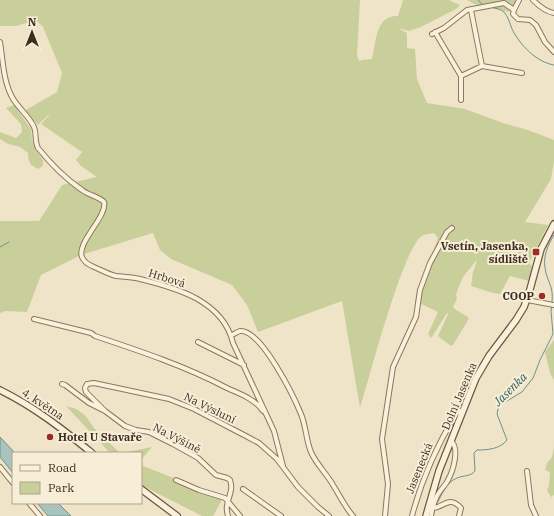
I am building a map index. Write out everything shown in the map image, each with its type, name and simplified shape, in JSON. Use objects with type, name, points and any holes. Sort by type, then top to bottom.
[{"type":"street","points":[[519,0],[513,14],[518,19],[530,20],[536,25],[545,42],[554,52]]},
{"type":"street","points":[[533,0],[536,4],[551,13],[554,13]]},
{"type":"street","points":[[461,100],[461,76],[434,33],[444,28],[467,10],[504,3],[514,10]]},
{"type":"street","points":[[471,10],[482,66]]},
{"type":"street","name":"Hrbová","points":[[0,42],[9,90],[16,103],[35,129],[35,143],[42,153],[69,181],[90,195],[102,200],[105,205],[84,242],[81,256],[85,262],[111,274],[138,278],[179,290],[193,296],[214,311],[232,335],[234,343],[269,418],[283,466]]},
{"type":"street","points":[[461,76],[482,66],[522,72]]},
{"type":"street","name":"Dolní Jasenka","points":[[426,516],[435,482],[476,378],[485,362],[519,315],[527,300],[539,254],[554,224]]},
{"type":"street","points":[[385,516],[388,484],[382,439],[393,367],[416,317],[420,290],[430,263],[447,232],[452,228]]},
{"type":"street","points":[[527,300],[552,305]]},
{"type":"street","name":"Hrbová","points":[[34,319],[91,333],[95,336],[163,359],[200,374],[252,400],[269,418]]},
{"type":"street","points":[[232,335],[240,331],[250,334],[264,347],[293,396],[302,416],[311,453],[353,516]]},
{"type":"street","points":[[198,342],[244,365]]},
{"type":"street","name":"Na Výsluní","points":[[105,411],[86,392],[85,388],[87,384],[94,383],[141,392],[181,403],[259,443],[277,459],[298,487],[329,516]]},
{"type":"street","name":"Na Výšině","points":[[62,384],[89,403],[105,411],[130,428],[148,432],[173,444],[198,458],[216,475],[230,480],[232,484],[226,506],[228,516]]},
{"type":"street","name":"4. května","points":[[0,390],[18,399],[48,418],[91,452]]},
{"type":"street","name":"Jasenecká","points":[[412,516],[421,482],[436,447],[456,414],[459,411],[463,411]]},
{"type":"street","name":"Dolní Jasenka","points":[[431,516],[439,492],[448,480],[452,468],[455,447],[451,441]]},
{"type":"street","points":[[0,468],[12,482]]},
{"type":"street","points":[[527,471],[531,506],[536,516]]},
{"type":"street","points":[[176,480],[199,490],[225,498],[240,516]]},
{"type":"street","points":[[243,489],[281,516]]},
{"type":"street","points":[[142,490],[177,516]]},
{"type":"street","points":[[434,508],[445,503],[455,503],[461,508],[459,516]]},
{"type":"street","points":[[30,504],[40,516]]},
{"type":"green space","points":[[0,0],[360,0],[357,56],[360,62],[361,60],[372,59],[376,38],[381,25],[390,17],[398,16],[403,0],[449,0],[460,5],[456,9],[421,27],[409,31],[398,28],[407,33],[407,48],[415,49],[417,79],[427,103],[465,109],[554,140],[554,161],[551,179],[525,222],[548,225],[529,263],[532,266],[529,281],[510,276],[500,294],[471,286],[476,261],[463,277],[456,294],[457,299],[453,307],[469,318],[467,322],[451,346],[438,336],[448,314],[447,313],[431,338],[428,334],[438,312],[415,301],[438,238],[434,233],[422,236],[414,245],[396,288],[360,408],[342,301],[258,332],[247,305],[232,285],[171,259],[160,250],[153,233],[81,255],[41,275],[27,312],[6,311],[0,313],[0,221],[39,221],[62,185],[97,177],[81,166],[76,160],[82,152],[41,124],[49,114],[38,125],[24,111],[57,92],[62,73],[43,27],[36,20],[16,26],[0,26]]},
{"type":"green space","points":[[467,0],[517,0],[509,12],[474,4]]},
{"type":"green space","points":[[14,105],[31,129],[35,149],[43,160],[43,166],[38,169],[30,163],[28,153],[20,147],[8,144],[0,139],[0,132],[16,138],[22,132],[21,124],[6,108]]},
{"type":"green space","points":[[554,340],[554,380],[550,373],[545,352]]},
{"type":"green space","points":[[66,406],[76,409],[85,415],[94,428],[119,452],[109,452]]},
{"type":"green space","points":[[152,447],[142,459],[142,452],[127,452]]},
{"type":"green space","points":[[554,447],[554,495],[551,497],[547,490],[549,486],[550,472],[545,470],[547,463],[552,457]]},
{"type":"green space","points":[[142,465],[223,498],[213,516],[202,516],[142,486]]},
{"type":"water","points":[[0,437],[14,452],[12,452],[12,472],[0,457]]},
{"type":"water","points":[[38,504],[59,504],[71,516],[48,516]]},
{"type":"waterway","points":[[478,0],[483,5]]},
{"type":"waterway","points":[[490,7],[504,12],[515,35],[529,52],[535,57],[554,65]]},
{"type":"waterway","name":"Jasenka","points":[[552,302],[552,292],[546,273],[545,259],[546,251],[554,235]]},
{"type":"waterway","points":[[0,247],[9,242]]},
{"type":"waterway","name":"Jasenka","points":[[436,506],[444,490],[453,480],[471,474],[475,471],[474,453],[477,450],[497,447],[507,440],[497,414],[498,409],[502,404],[522,392],[533,378],[553,334],[551,311],[552,305]]},
{"type":"waterway","name":"Jasenka","points":[[433,516],[435,509]]},
{"type":"place","name":"Vsetín, Jasenka, sídliště","points":[[536,252]]},
{"type":"place","name":"COOP","points":[[542,296]]},
{"type":"place","name":"Hotel U Stavaře","points":[[50,437]]}]
